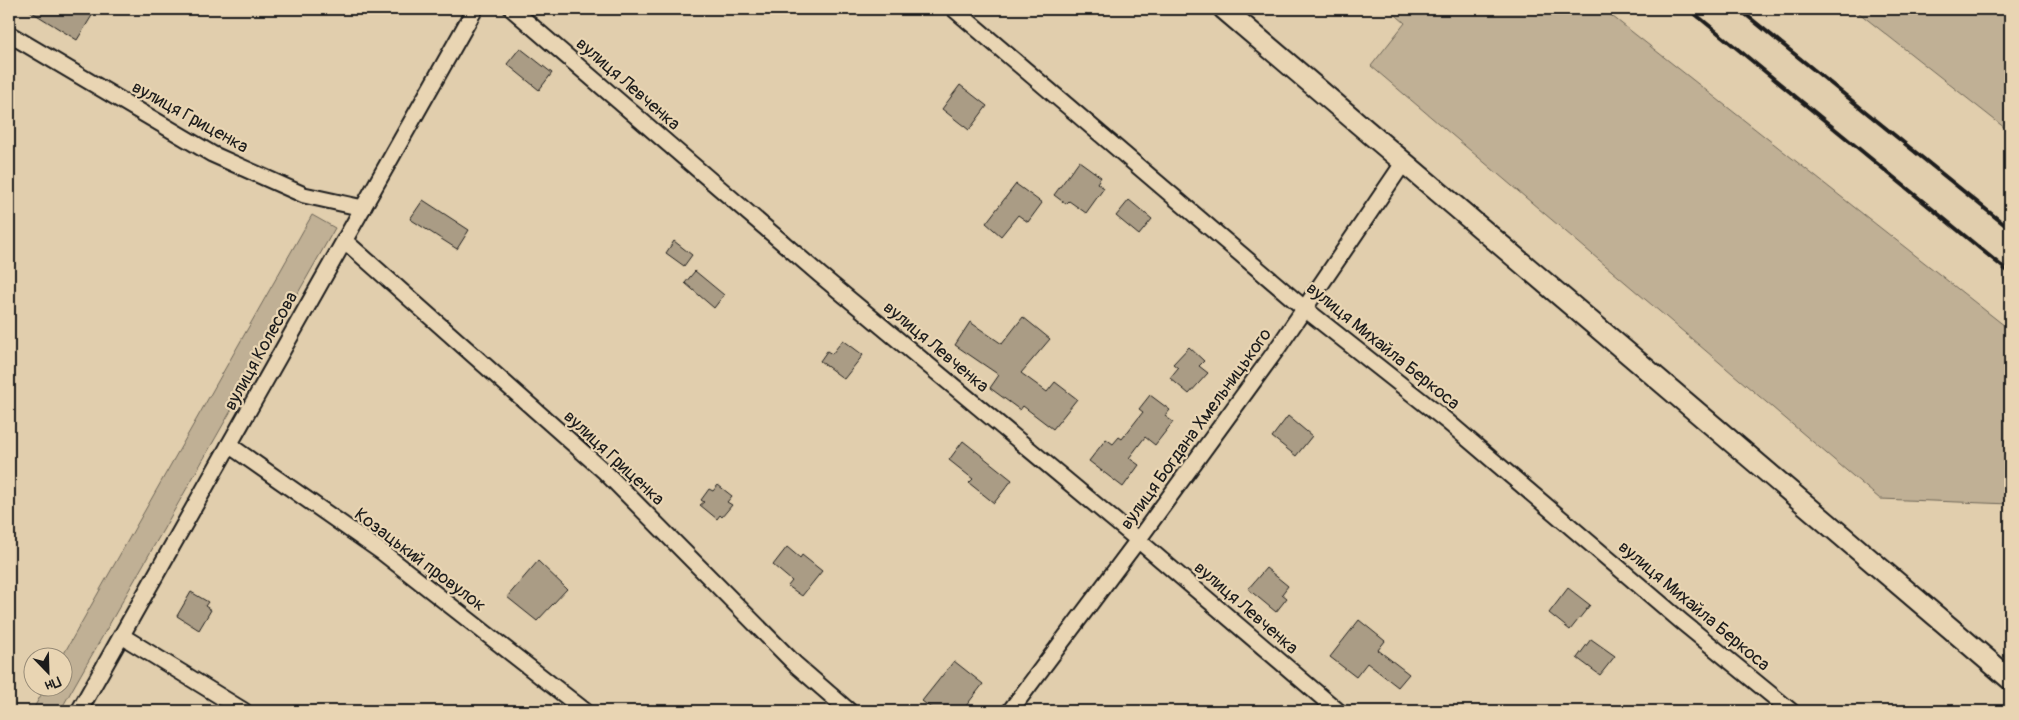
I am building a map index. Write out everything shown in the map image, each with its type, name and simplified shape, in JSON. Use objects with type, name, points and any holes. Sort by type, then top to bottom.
[{"type":"main road","points":[[1224,9],[2010,680]]},
{"type":"street","name":"вулиця Колесова","points":[[79,711],[475,9]]},
{"type":"street","name":"вулиця Левченка","points":[[512,9],[819,274],[1138,540],[1338,711]]},
{"type":"street","name":"вулиця Михайла Беркоса","points":[[954,9],[1305,308],[1448,422],[1674,615],[1791,711]]},
{"type":"street","name":"вулиця Гриценка","points":[[9,34],[212,154],[304,195],[363,208]]},
{"type":"street","name":"вулиця Богдана Хмельницького","points":[[1010,711],[1138,540],[1305,308],[1404,162]]},
{"type":"street","name":"вулиця Гриценка","points":[[345,241],[605,472],[794,664],[849,711]]},
{"type":"street","name":"Козацький провулок","points":[[229,445],[382,552],[584,711]]},
{"type":"street","points":[[122,636],[244,711]]},
{"type":"shaded area","points":[[1389,9],[1603,9],[2010,330],[2010,504],[1880,499],[1371,66],[1405,23]]},
{"type":"shaded area","points":[[1854,9],[2010,9],[2010,132]]},
{"type":"shaded area","points":[[312,215],[335,228],[72,690],[72,648],[67,648]]},
{"type":"shaded area","points":[[39,698],[67,698],[60,711],[32,711]]},
{"type":"building","points":[[27,9],[96,9],[77,40]]},
{"type":"building","points":[[520,48],[552,73],[539,90],[507,64]]},
{"type":"building","points":[[960,85],[987,106],[969,130],[942,109]]},
{"type":"building","points":[[1079,161],[1101,177],[1097,183],[1104,188],[1086,213],[1069,201],[1066,204],[1054,195]]},
{"type":"building","points":[[1016,184],[1042,203],[1028,222],[1018,215],[1001,236],[986,223]]},
{"type":"building","points":[[423,200],[469,230],[457,249],[410,219]]},
{"type":"building","points":[[1129,200],[1152,219],[1139,235],[1116,216]]},
{"type":"building","points":[[674,241],[692,255],[684,266],[666,253]]},
{"type":"building","points":[[695,271],[724,295],[714,308],[685,283]]},
{"type":"building","points":[[1023,317],[1050,339],[1021,373],[1047,392],[1055,382],[1077,399],[1053,429],[1023,406],[1020,410],[990,388],[999,375],[955,345],[970,322],[1002,344]]},
{"type":"building","points":[[843,340],[863,355],[844,379],[820,361],[827,351],[832,354]]},
{"type":"building","points":[[1189,347],[1204,361],[1199,366],[1208,373],[1189,394],[1170,378],[1178,368],[1173,364]]},
{"type":"building","points":[[1150,395],[1170,410],[1165,416],[1173,422],[1155,445],[1145,437],[1129,458],[1139,465],[1123,487],[1089,461],[1106,439],[1113,444],[1119,437],[1122,439],[1143,412],[1139,409]]},
{"type":"building","points":[[1288,416],[1312,436],[1296,456],[1272,437]]},
{"type":"building","points":[[963,441],[1012,480],[994,503],[969,483],[973,479],[949,460]]},
{"type":"building","points":[[718,485],[732,496],[727,502],[732,505],[722,517],[720,515],[717,519],[700,505],[704,502],[701,500],[709,489],[713,491]]},
{"type":"building","points":[[787,547],[800,558],[802,555],[822,571],[802,596],[788,586],[792,581],[773,565]]},
{"type":"building","points":[[538,561],[567,589],[537,621],[507,597]]},
{"type":"building","points":[[1266,568],[1288,586],[1282,594],[1287,598],[1276,612],[1248,589]]},
{"type":"building","points":[[1568,588],[1590,605],[1570,630],[1549,613]]},
{"type":"building","points":[[191,592],[208,602],[205,606],[211,610],[199,630],[177,616]]},
{"type":"building","points":[[1359,620],[1385,641],[1378,650],[1409,674],[1398,687],[1367,663],[1356,677],[1330,657]]},
{"type":"building","points":[[1591,639],[1615,656],[1600,675],[1577,658]]},
{"type":"building","points":[[954,661],[983,684],[962,711],[935,711],[922,701]]},
{"type":"railway","points":[[1689,9],[2010,273]]},
{"type":"railway","points":[[1739,9],[2010,229]]}]
